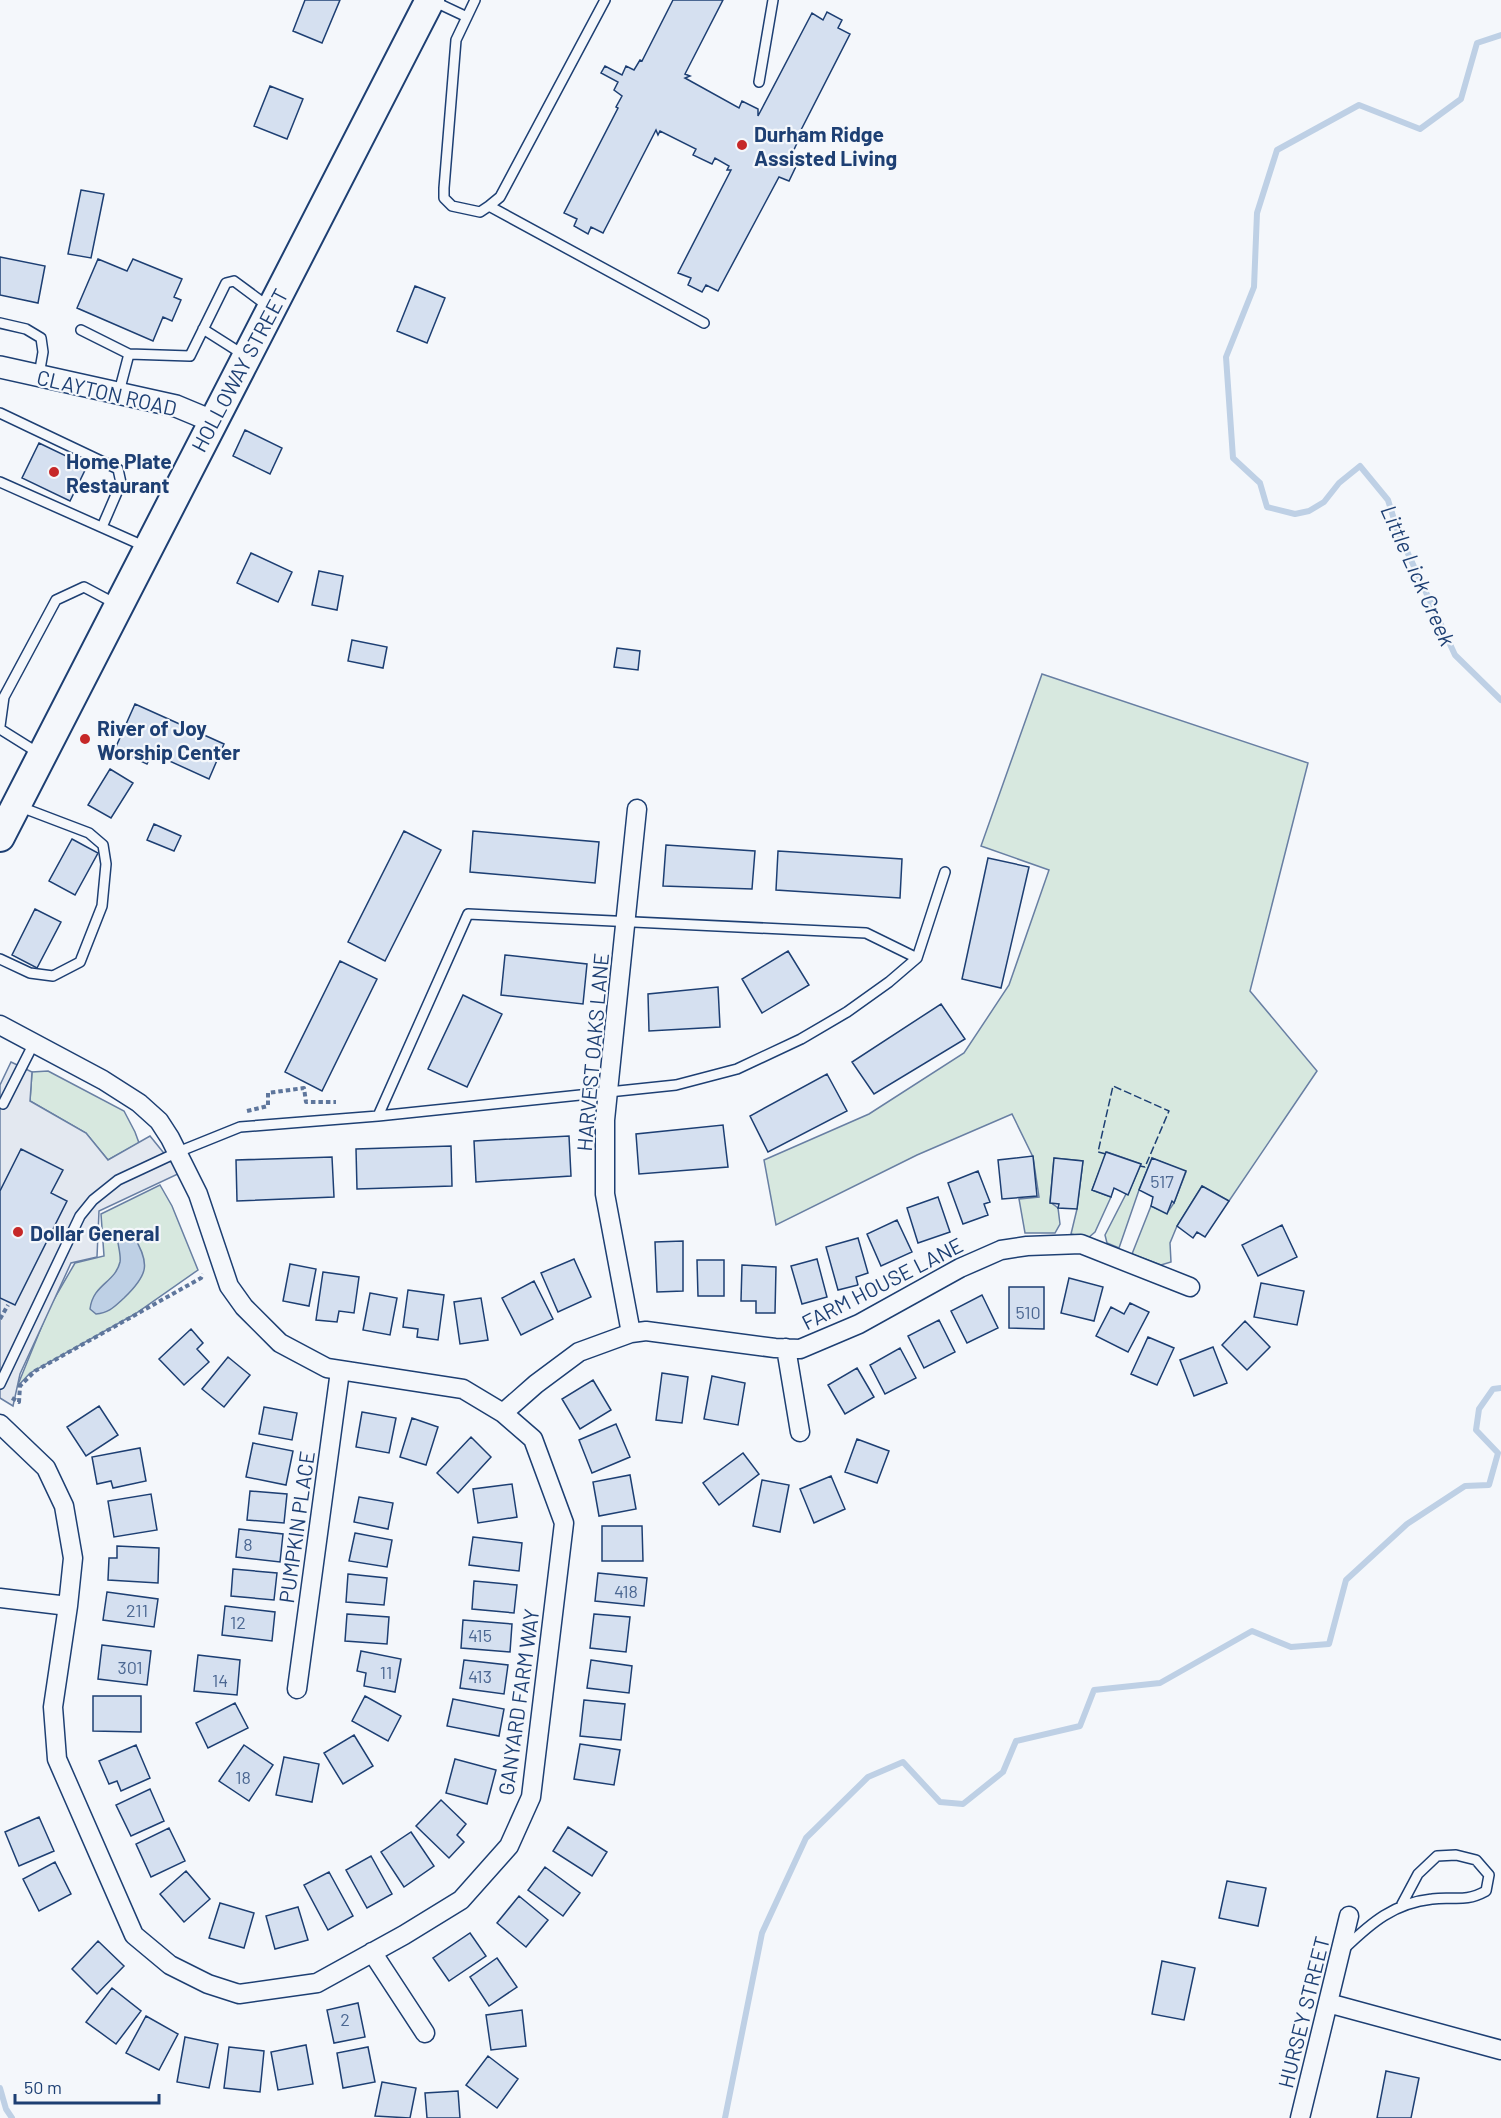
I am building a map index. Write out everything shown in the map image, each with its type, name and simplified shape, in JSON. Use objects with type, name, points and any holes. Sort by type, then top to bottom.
[{"type":"highway","name":"HOLLOWAY STREET","points":[[0,837],[212,421],[431,0]]},
{"type":"street","name":"CLAYTON ROAD","points":[[2,370],[39,375],[119,392],[176,406],[212,421]]},
{"type":"street","name":"HARVEST OAKS LANE","points":[[631,1333],[606,1194],[605,1120],[637,809]]},
{"type":"street","name":"GANYARD FARM WAY","points":[[0,1025],[103,1080],[139,1103],[159,1121],[178,1152],[198,1194],[230,1286],[244,1307],[280,1343],[327,1368],[463,1389],[503,1413],[533,1439],[564,1523],[531,1797],[508,1846],[460,1900],[317,1983],[239,1994],[208,1984],[171,1965],[134,1935],[57,1759],[53,1707],[68,1606],[72,1558],[64,1506],[46,1468],[0,1425]]},
{"type":"street","name":"FARM HOUSE LANE","points":[[503,1413],[536,1384],[579,1352],[631,1333],[646,1331],[800,1349],[859,1324],[960,1268],[1001,1250],[1054,1244],[1080,1244],[1190,1287]]},
{"type":"street","points":[[786,1348],[800,1432]]},
{"type":"street","name":"PUMPKIN PLACE","points":[[297,1689],[340,1371]]},
{"type":"street","points":[[0,1598],[68,1606]]},
{"type":"street","name":"HURSEY STREET","points":[[1300,2118],[1349,1916]]},
{"type":"street","points":[[372,1952],[425,2033]]},
{"type":"street","points":[[1328,2003],[1501,2050]]},
{"type":"lane","points":[[431,0],[467,17]]},
{"type":"lane","points":[[476,0],[456,40],[444,198],[452,206],[480,212],[500,197],[605,0]]},
{"type":"lane","points":[[759,82],[774,0]]},
{"type":"lane","points":[[489,206],[704,323]]},
{"type":"lane","points":[[81,330],[129,354],[190,356],[226,284],[234,281],[272,308]]},
{"type":"lane","points":[[0,323],[26,329],[41,338],[43,352],[39,375]]},
{"type":"lane","points":[[203,329],[246,356]]},
{"type":"lane","points":[[119,392],[129,354]]},
{"type":"lane","points":[[0,412],[118,469],[122,483],[102,527]]},
{"type":"lane","points":[[0,482],[148,548]]},
{"type":"lane","points":[[42,755],[0,728],[3,690],[56,600],[84,586],[119,605]]},
{"type":"lane","points":[[0,958],[30,973],[53,976],[80,962],[102,906],[106,864],[103,845],[89,833],[16,806]]},
{"type":"lane","points":[[0,1384],[80,1216],[93,1200],[118,1180],[240,1127],[378,1116],[676,1085],[737,1069],[801,1039],[847,1012],[889,982],[917,958],[945,872]]},
{"type":"lane","points":[[378,1116],[468,914],[866,933],[917,958]]},
{"type":"lane","points":[[3,1104],[34,1043]]},
{"type":"lane","points":[[1341,1952],[1371,1923],[1402,1904],[1432,1899],[1473,1898],[1486,1891],[1489,1875],[1476,1860],[1456,1855],[1437,1856],[1418,1874],[1402,1904]]},
{"type":"path","points":[[246,1111],[268,1106],[268,1093],[304,1088],[306,1102],[336,1102]]},
{"type":"path","points":[[12,1398],[19,1402],[20,1386],[35,1371],[201,1278],[203,1274]]},
{"type":"path","points":[[0,1319],[8,1305]]},
{"type":"shaded area","points":[[1042,674],[1308,763],[1250,991],[1317,1071],[1229,1201],[1202,1186],[1177,1226],[1170,1243],[1171,1262],[1161,1265],[1132,1254],[1151,1206],[1167,1213],[1174,1203],[1186,1172],[1152,1158],[1119,1248],[1107,1243],[1105,1235],[1128,1194],[1141,1164],[1107,1152],[1092,1190],[1111,1197],[1095,1232],[1088,1238],[1071,1234],[1077,1209],[1083,1161],[1054,1158],[1050,1202],[1058,1208],[1060,1224],[1055,1233],[1025,1233],[1019,1199],[1039,1197],[1033,1157],[1012,1114],[917,1155],[776,1225],[764,1160],[869,1114],[964,1053],[1009,985],[1049,870],[981,846]]},
{"type":"shaded area","points":[[11,1062],[32,1072],[30,1101],[86,1133],[108,1160],[150,1136],[180,1173],[99,1211],[97,1257],[71,1263],[20,1374],[13,1406],[0,1398],[0,1085]]},
{"type":"shaded area","points":[[48,1071],[124,1111],[139,1143],[108,1160],[86,1133],[30,1101],[32,1072]]},
{"type":"shaded area","points":[[160,1185],[172,1206],[198,1270],[135,1314],[30,1373],[17,1387],[50,1306],[75,1263],[104,1256],[101,1214]]},
{"type":"water","points":[[133,1235],[143,1254],[142,1276],[132,1290],[114,1307],[96,1314],[90,1309],[92,1301],[95,1294],[117,1269],[120,1260],[118,1243],[123,1236]]},
{"type":"building","points":[[305,0],[340,0],[322,43],[293,31]]},
{"type":"building","name":"Durham Ridge Assisted Living","points":[[673,0],[723,0],[685,74],[690,76],[685,78],[739,108],[742,101],[758,109],[758,116],[812,13],[823,20],[827,12],[842,20],[838,28],[850,34],[800,132],[792,154],[800,158],[789,181],[779,177],[718,291],[706,285],[702,292],[688,285],[691,278],[678,273],[731,170],[727,170],[729,166],[715,158],[712,164],[693,155],[696,149],[660,131],[658,135],[656,130],[603,233],[591,227],[588,234],[574,226],[577,219],[564,213],[622,96],[614,90],[618,82],[601,73],[605,66],[622,75],[626,66],[634,70],[640,60],[642,61]]},
{"type":"building","points":[[270,86],[303,99],[287,139],[254,126]]},
{"type":"building","points":[[81,190],[104,194],[91,258],[68,254]]},
{"type":"building","points":[[0,257],[45,266],[38,303],[0,295]]},
{"type":"building","points":[[98,259],[127,271],[133,259],[182,279],[174,297],[181,300],[172,321],[163,317],[153,341],[77,308]]},
{"type":"building","points":[[415,286],[445,298],[427,343],[397,331]]},
{"type":"building","points":[[245,430],[282,448],[270,474],[233,456]]},
{"type":"building","name":"Home Plate Restaurant","points":[[39,443],[87,466],[70,501],[22,478]]},
{"type":"building","points":[[251,553],[292,572],[278,602],[237,583]]},
{"type":"building","points":[[319,571],[343,576],[337,610],[312,605]]},
{"type":"building","points":[[352,640],[387,647],[383,668],[348,661]]},
{"type":"building","points":[[617,648],[640,651],[638,670],[614,667]]},
{"type":"building","points":[[135,704],[224,744],[209,779],[152,753],[147,764],[115,749]]},
{"type":"building","points":[[110,769],[133,783],[111,818],[88,805]]},
{"type":"building","points":[[154,824],[181,836],[174,851],[147,840]]},
{"type":"building","points":[[404,831],[441,850],[385,961],[348,942]]},
{"type":"building","points":[[473,831],[599,842],[595,883],[470,872]]},
{"type":"building","points":[[72,839],[98,853],[75,895],[49,881]]},
{"type":"building","points":[[666,845],[755,851],[752,889],[663,886]]},
{"type":"building","points":[[778,851],[902,859],[900,898],[776,890]]},
{"type":"building","points":[[988,858],[1029,867],[1001,988],[962,979]]},
{"type":"building","points":[[35,909],[61,922],[37,968],[12,955]]},
{"type":"building","points":[[788,951],[809,985],[762,1013],[742,979]]},
{"type":"building","points":[[505,955],[587,964],[583,1004],[501,995]]},
{"type":"building","points":[[340,961],[377,979],[322,1091],[285,1072]]},
{"type":"building","points":[[718,987],[720,1027],[649,1031],[648,994]]},
{"type":"building","points":[[463,995],[502,1014],[467,1087],[428,1069]]},
{"type":"building","points":[[941,1004],[965,1039],[874,1094],[852,1062]]},
{"type":"building","points":[[827,1074],[847,1111],[768,1152],[750,1116]]},
{"type":"building","points":[[723,1125],[728,1167],[639,1174],[636,1134]]},
{"type":"building","points":[[569,1136],[571,1176],[476,1182],[474,1141]]},
{"type":"building","points":[[451,1146],[452,1186],[357,1189],[356,1149]]},
{"type":"building","points":[[21,1149],[63,1170],[51,1193],[67,1201],[15,1305],[0,1298],[0,1191]]},
{"type":"building","points":[[1106,1152],[1141,1164],[1128,1195],[1114,1188],[1111,1197],[1092,1190]]},
{"type":"building","points":[[1033,1156],[1037,1196],[1002,1199],[998,1160]]},
{"type":"building","points":[[332,1157],[334,1197],[237,1201],[236,1160]]},
{"type":"building","points":[[1054,1158],[1083,1161],[1077,1209],[1058,1208],[1059,1204],[1050,1203]]},
{"type":"building","points":[[1152,1158],[1186,1171],[1174,1203],[1172,1201],[1167,1214],[1151,1206],[1153,1197],[1139,1190]]},
{"type":"building","points":[[978,1171],[990,1202],[984,1204],[988,1215],[963,1224],[948,1183]]},
{"type":"building","points":[[1202,1186],[1229,1201],[1205,1237],[1197,1232],[1193,1238],[1177,1226]]},
{"type":"building","points":[[938,1197],[950,1232],[918,1243],[907,1208]]},
{"type":"building","points":[[897,1220],[912,1252],[881,1266],[867,1234]]},
{"type":"building","points":[[1282,1225],[1297,1257],[1258,1276],[1242,1245]]},
{"type":"building","points":[[858,1238],[868,1273],[856,1277],[858,1285],[838,1290],[826,1247]]},
{"type":"building","points":[[683,1241],[683,1291],[657,1292],[655,1242]]},
{"type":"building","points":[[574,1259],[591,1297],[558,1312],[541,1273]]},
{"type":"building","points":[[817,1259],[827,1297],[802,1304],[791,1266]]},
{"type":"building","points":[[697,1260],[724,1260],[724,1296],[698,1296]]},
{"type":"building","points":[[290,1264],[316,1269],[309,1306],[283,1301]]},
{"type":"building","points":[[742,1265],[776,1267],[775,1313],[756,1313],[756,1301],[741,1301]]},
{"type":"building","points":[[323,1272],[359,1277],[354,1313],[339,1311],[337,1322],[316,1320]]},
{"type":"building","points":[[1069,1278],[1103,1287],[1094,1321],[1061,1313]]},
{"type":"building","points":[[534,1281],[553,1319],[521,1335],[502,1298]]},
{"type":"building","points":[[1261,1283],[1304,1291],[1297,1325],[1254,1317]]},
{"type":"building","points":[[1009,1287],[1044,1287],[1044,1329],[1009,1328]]},
{"type":"building","points":[[408,1290],[444,1295],[438,1340],[417,1337],[418,1329],[403,1327]]},
{"type":"building","points":[[370,1293],[397,1298],[390,1335],[363,1330]]},
{"type":"building","points":[[982,1295],[998,1328],[967,1343],[951,1311]]},
{"type":"building","points":[[481,1298],[488,1340],[460,1344],[454,1302]]},
{"type":"building","points":[[1130,1303],[1149,1312],[1128,1352],[1096,1336],[1111,1307],[1124,1314]]},
{"type":"building","points":[[939,1320],[955,1352],[924,1368],[908,1336]]},
{"type":"building","points":[[1245,1321],[1270,1347],[1247,1370],[1222,1345]]},
{"type":"building","points":[[191,1329],[203,1343],[197,1349],[209,1362],[184,1385],[159,1359]]},
{"type":"building","points":[[1148,1337],[1174,1348],[1157,1385],[1131,1374]]},
{"type":"building","points":[[1213,1347],[1227,1383],[1194,1396],[1180,1360]]},
{"type":"building","points":[[900,1348],[916,1378],[885,1394],[870,1365]]},
{"type":"building","points":[[228,1357],[250,1375],[224,1407],[202,1389]]},
{"type":"building","points":[[857,1368],[874,1397],[845,1414],[828,1385]]},
{"type":"building","points":[[662,1373],[688,1377],[682,1423],[656,1420]]},
{"type":"building","points":[[712,1376],[745,1383],[738,1425],[704,1419]]},
{"type":"building","points":[[593,1380],[611,1410],[580,1429],[562,1399]]},
{"type":"building","points":[[99,1406],[118,1435],[86,1456],[67,1427]]},
{"type":"building","points":[[264,1407],[297,1413],[292,1440],[259,1434]]},
{"type":"building","points":[[362,1412],[396,1418],[389,1453],[356,1447]]},
{"type":"building","points":[[412,1418],[438,1427],[426,1465],[400,1457]]},
{"type":"building","points":[[616,1424],[630,1457],[592,1473],[579,1440]]},
{"type":"building","points":[[471,1437],[491,1457],[458,1493],[437,1473]]},
{"type":"building","points":[[857,1439],[889,1451],[877,1483],[845,1472]]},
{"type":"building","points":[[253,1443],[293,1451],[286,1485],[246,1477]]},
{"type":"building","points":[[140,1448],[146,1481],[113,1488],[111,1481],[97,1484],[92,1457]]},
{"type":"building","points":[[743,1453],[759,1474],[719,1505],[703,1483]]},
{"type":"building","points":[[630,1475],[636,1509],[599,1516],[593,1482]]},
{"type":"building","points":[[831,1476],[845,1509],[814,1523],[800,1489]]},
{"type":"building","points":[[762,1480],[789,1485],[780,1532],[753,1526]]},
{"type":"building","points":[[512,1484],[517,1517],[478,1523],[473,1489]]},
{"type":"building","points":[[250,1491],[287,1494],[284,1523],[247,1520]]},
{"type":"building","points":[[151,1494],[157,1530],[114,1537],[108,1501]]},
{"type":"building","points":[[359,1497],[393,1503],[388,1529],[354,1522]]},
{"type":"building","points":[[602,1526],[642,1526],[643,1561],[602,1561]]},
{"type":"building","points":[[239,1529],[283,1534],[280,1562],[236,1557]]},
{"type":"building","points":[[355,1533],[392,1540],[387,1567],[349,1561]]},
{"type":"building","points":[[473,1537],[522,1543],[519,1571],[469,1565]]},
{"type":"building","points":[[117,1546],[159,1548],[158,1583],[108,1580],[109,1558],[117,1558]]},
{"type":"building","points":[[233,1569],[277,1573],[274,1600],[231,1596]]},
{"type":"building","points":[[598,1573],[647,1578],[644,1606],[595,1601]]},
{"type":"building","points":[[348,1574],[387,1578],[384,1605],[346,1602]]},
{"type":"building","points":[[474,1581],[517,1585],[514,1613],[472,1609]]},
{"type":"building","points":[[107,1592],[158,1599],[154,1627],[103,1620]]},
{"type":"building","points":[[225,1606],[275,1612],[272,1641],[222,1635]]},
{"type":"building","points":[[347,1614],[389,1617],[387,1644],[345,1641]]},
{"type":"building","points":[[594,1614],[630,1617],[626,1652],[590,1648]]},
{"type":"building","points":[[463,1620],[512,1624],[510,1652],[461,1648]]},
{"type":"building","points":[[102,1645],[151,1651],[147,1685],[98,1679]]},
{"type":"building","points":[[361,1651],[401,1659],[395,1692],[364,1686],[366,1673],[357,1671]]},
{"type":"building","points":[[198,1655],[240,1660],[237,1695],[194,1691]]},
{"type":"building","points":[[464,1660],[508,1665],[504,1694],[460,1688]]},
{"type":"building","points":[[591,1660],[632,1666],[629,1693],[587,1688]]},
{"type":"building","points":[[93,1696],[141,1696],[141,1732],[93,1731]]},
{"type":"building","points":[[365,1696],[401,1716],[388,1741],[352,1721]]},
{"type":"building","points":[[453,1699],[504,1709],[499,1736],[447,1726]]},
{"type":"building","points":[[584,1700],[625,1704],[621,1740],[580,1736]]},
{"type":"building","points":[[235,1703],[248,1728],[208,1748],[196,1723]]},
{"type":"building","points":[[354,1735],[373,1766],[343,1784],[324,1753]]},
{"type":"building","points":[[580,1744],[620,1750],[614,1785],[574,1779]]},
{"type":"building","points":[[136,1745],[150,1778],[121,1791],[117,1781],[109,1784],[99,1761]]},
{"type":"building","points":[[244,1745],[273,1765],[249,1801],[219,1781]]},
{"type":"building","points":[[284,1757],[319,1764],[312,1802],[276,1795]]},
{"type":"building","points":[[455,1759],[496,1770],[487,1804],[446,1793]]},
{"type":"building","points":[[150,1789],[164,1821],[131,1836],[116,1805]]},
{"type":"building","points":[[441,1800],[466,1824],[457,1835],[464,1842],[449,1858],[416,1826]]},
{"type":"building","points":[[39,1817],[54,1851],[19,1866],[5,1832]]},
{"type":"building","points":[[568,1827],[607,1852],[592,1876],[553,1851]]},
{"type":"building","points":[[169,1828],[185,1861],[151,1877],[136,1844]]},
{"type":"building","points":[[411,1832],[434,1866],[404,1887],[381,1852]]},
{"type":"building","points":[[371,1856],[392,1894],[367,1908],[346,1870]]},
{"type":"building","points":[[55,1862],[71,1894],[39,1911],[23,1879]]},
{"type":"building","points":[[545,1867],[580,1893],[563,1916],[528,1890]]},
{"type":"building","points":[[186,1871],[210,1899],[184,1922],[160,1894]]},
{"type":"building","points":[[329,1872],[353,1916],[328,1930],[304,1885]]},
{"type":"building","points":[[1227,1881],[1266,1888],[1258,1926],[1219,1918]]},
{"type":"building","points":[[519,1896],[548,1920],[526,1947],[497,1923]]},
{"type":"building","points":[[220,1903],[254,1913],[244,1948],[209,1938]]},
{"type":"building","points":[[298,1907],[308,1940],[275,1949],[266,1916]]},
{"type":"building","points":[[470,1933],[486,1956],[449,1981],[433,1958]]},
{"type":"building","points":[[98,1941],[124,1966],[97,1994],[72,1969]]},
{"type":"building","points":[[497,1958],[517,1987],[489,2006],[470,1977]]},
{"type":"building","points":[[1162,1961],[1195,1968],[1184,2020],[1152,2014]]},
{"type":"building","points":[[112,1988],[141,2011],[116,2044],[86,2022]]},
{"type":"building","points":[[358,2003],[365,2037],[334,2043],[327,2010]]},
{"type":"building","points":[[522,2010],[526,2046],[491,2050],[486,2015]]},
{"type":"building","points":[[146,2016],[178,2034],[159,2070],[126,2053]]},
{"type":"building","points":[[185,2037],[218,2044],[209,2088],[177,2082]]},
{"type":"building","points":[[306,2045],[313,2084],[278,2090],[271,2052]]},
{"type":"building","points":[[229,2047],[264,2051],[260,2092],[224,2088]]},
{"type":"building","points":[[368,2047],[375,2082],[343,2088],[337,2053]]},
{"type":"building","points":[[488,2056],[518,2079],[497,2108],[466,2085]]},
{"type":"building","points":[[1386,2071],[1419,2078],[1411,2118],[1377,2118]]},
{"type":"building","points":[[382,2082],[416,2088],[410,2118],[375,2116]]},
{"type":"building","points":[[458,2091],[460,2118],[427,2118],[425,2093]]},
{"type":"waterway","name":"Little Lick Creek","points":[[1501,35],[1477,43],[1461,99],[1420,129],[1359,105],[1277,150],[1257,213],[1254,287],[1226,357],[1233,458],[1260,483],[1267,507],[1295,514],[1309,511],[1324,502],[1339,483],[1360,466],[1388,500],[1398,532],[1455,655],[1501,700]]},
{"type":"waterway","points":[[725,2118],[762,1933],[806,1838],[868,1777],[903,1762],[940,1802],[963,1804],[1003,1772],[1016,1741],[1080,1726],[1094,1690],[1160,1683],[1252,1631],[1291,1647],[1329,1644],[1346,1580],[1407,1524],[1465,1486],[1489,1485],[1498,1453],[1476,1430],[1479,1409],[1493,1389],[1501,1388]]},
{"type":"waterway","points":[[0,2088],[6,2109],[12,2118]]},
{"type":"fence","points":[[1106,1154],[1098,1152],[1113,1086],[1169,1111],[1145,1167],[1140,1166]]},
{"type":"place","name":"Durham Ridge Assisted Living","points":[[742,145]]},
{"type":"place","name":"Home Plate Restaurant","points":[[54,472]]},
{"type":"place","name":"River of Joy Worship Center","points":[[85,739]]},
{"type":"place","name":"Dollar General","points":[[18,1232]]}]
